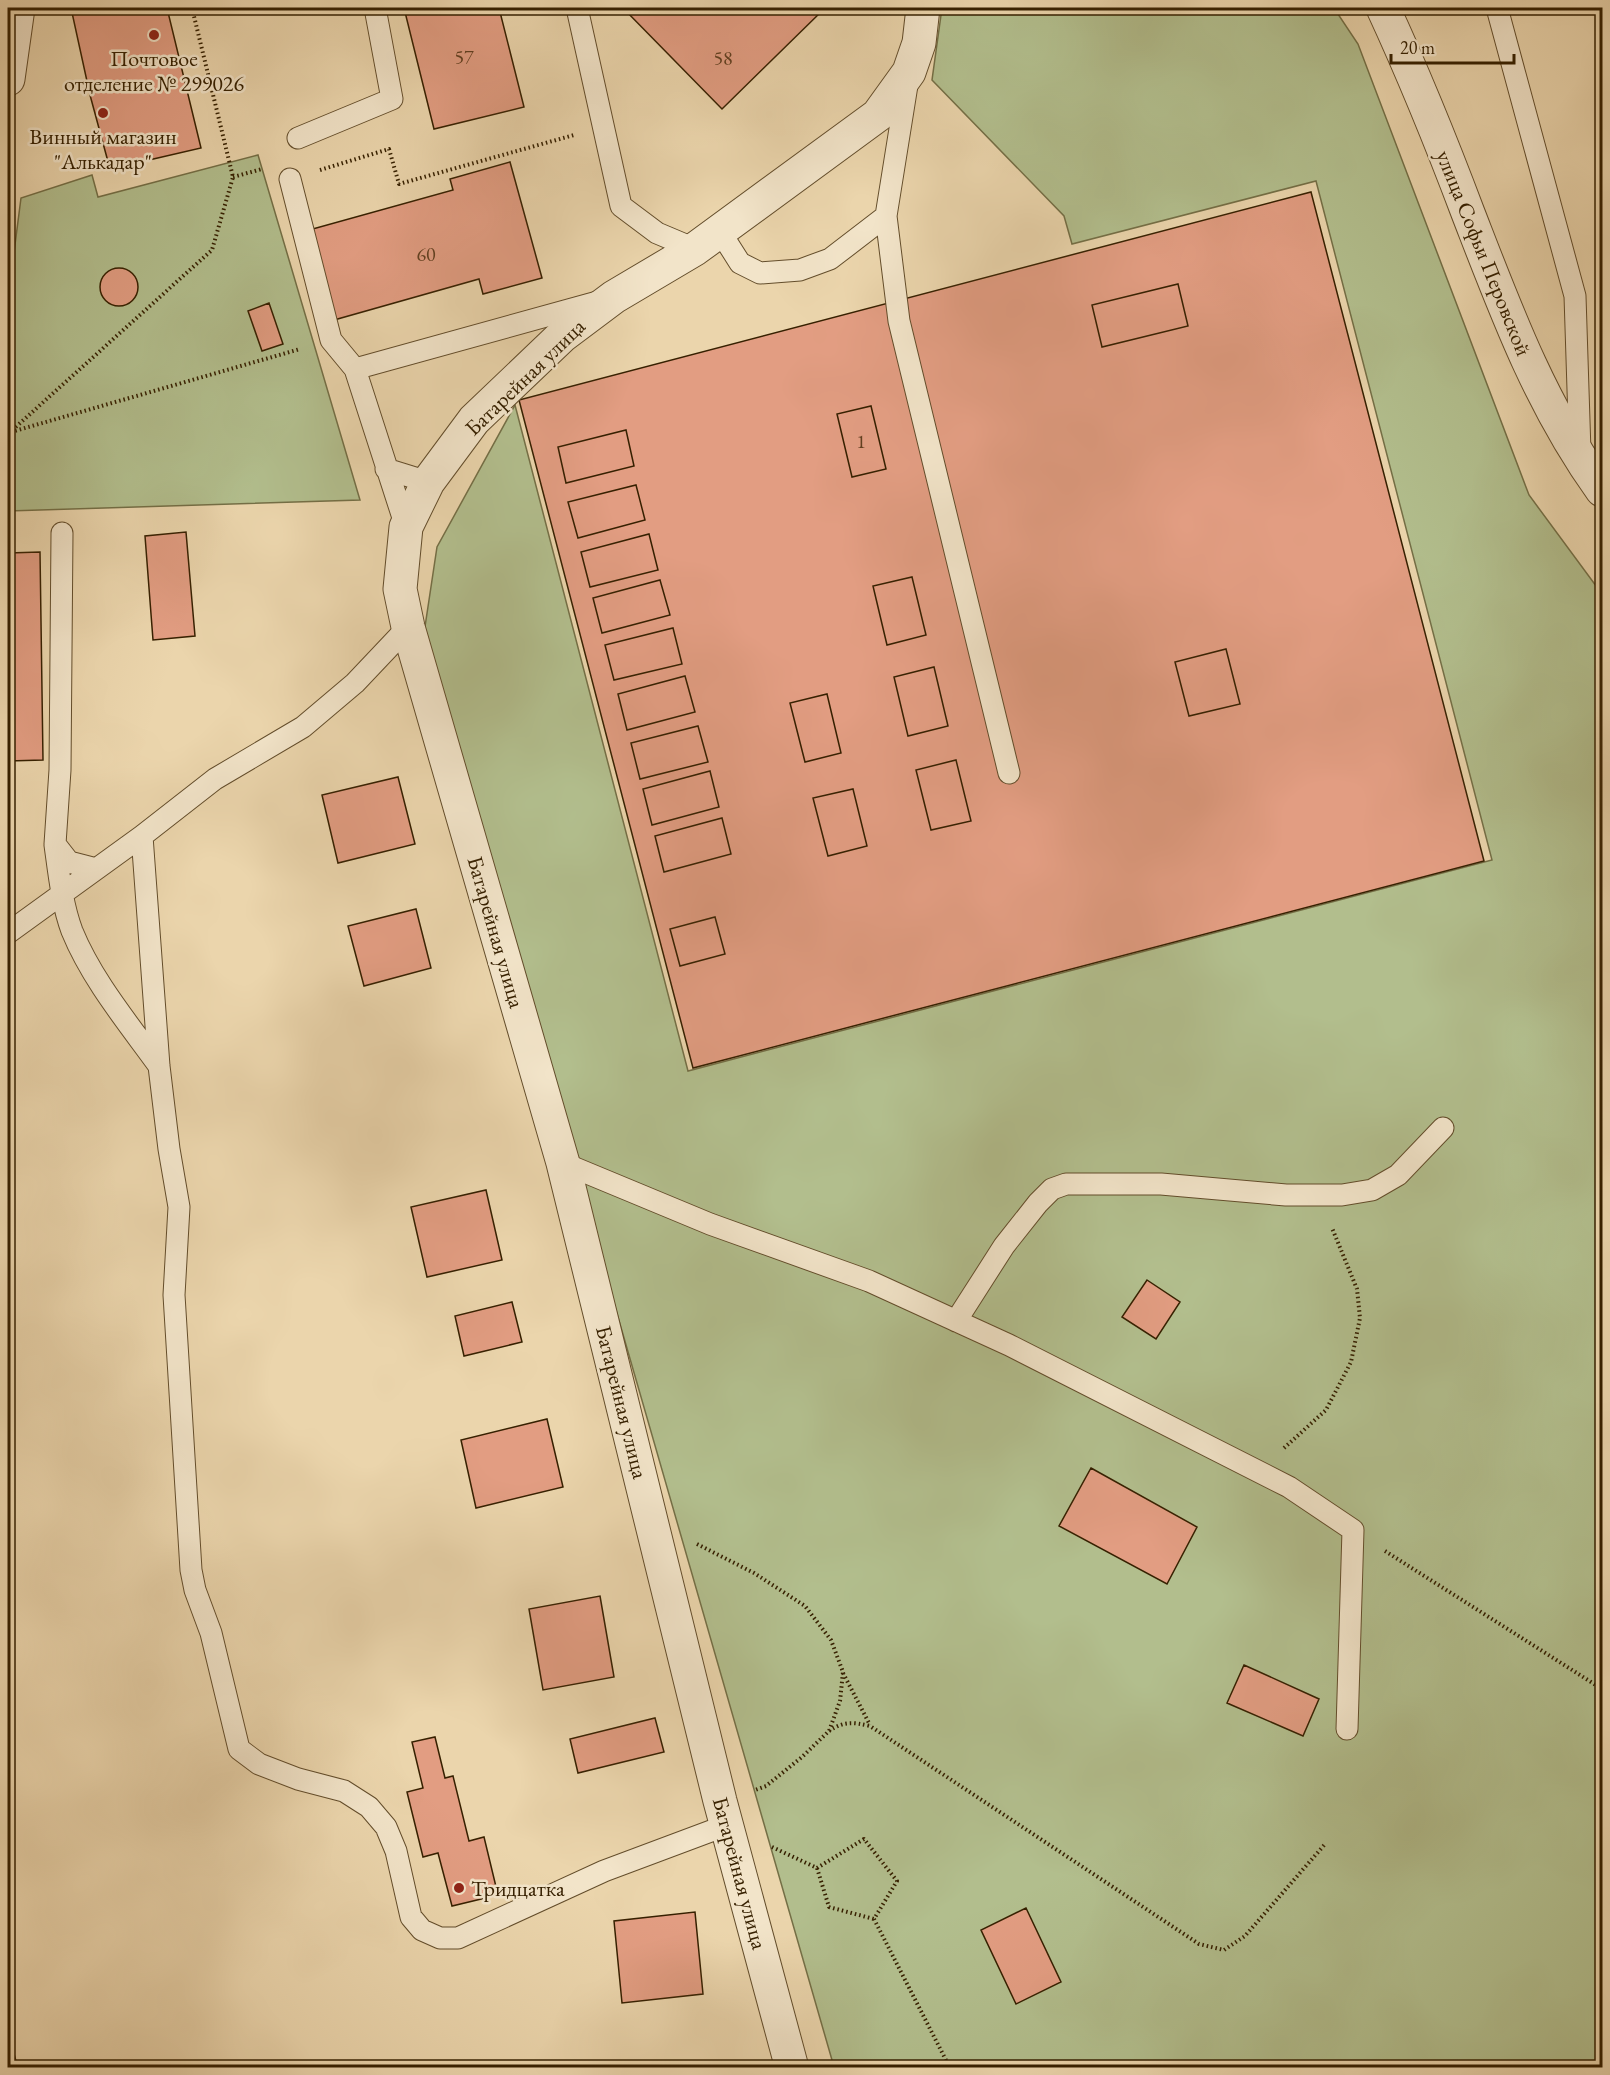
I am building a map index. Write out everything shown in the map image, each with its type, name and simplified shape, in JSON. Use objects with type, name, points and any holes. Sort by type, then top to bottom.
[{"type":"street","points":[[8,79],[18,8]]},
{"type":"street","name":"Батарейная улица","points":[[792,2067],[723,1813],[563,1163],[408,627],[400,589],[406,527],[428,482],[474,420],[562,336],[614,297],[707,239],[878,115],[909,72],[919,43],[923,8]]},
{"type":"street","name":"улица Софьи Перовской","points":[[1383,8],[1412,70],[1529,366],[1580,459],[1602,490]]},
{"type":"lane","points":[[298,138],[392,99],[375,8]]},
{"type":"lane","points":[[577,8],[621,206],[657,233],[707,239],[740,263],[760,273],[800,270],[830,259],[886,216]]},
{"type":"lane","points":[[1497,8],[1575,296],[1580,459]]},
{"type":"lane","points":[[909,72],[886,216],[899,321],[1009,773]]},
{"type":"lane","points":[[300,176],[331,340],[355,369],[406,527]]},
{"type":"lane","points":[[355,369],[614,297]]},
{"type":"lane","points":[[386,469],[428,482]]},
{"type":"lane","points":[[62,533],[60,770],[55,844],[62,893],[72,930],[84,954],[123,1018],[159,1066]]},
{"type":"lane","points":[[8,933],[142,836],[214,779],[303,727],[355,683],[408,627]]},
{"type":"lane","points":[[142,836],[159,1066],[179,1207],[174,1295],[191,1569],[195,1590],[211,1633],[239,1749],[259,1764],[298,1779],[344,1791],[369,1807],[386,1827],[396,1851],[411,1917],[422,1930],[440,1938],[458,1938],[723,1813]]},
{"type":"lane","points":[[55,844],[69,862],[96,868]]},
{"type":"lane","points":[[956,1321],[1004,1246],[1052,1189],[1066,1184],[1161,1184],[1286,1195],[1342,1195],[1372,1190],[1398,1174],[1443,1128]]},
{"type":"lane","points":[[563,1163],[710,1224],[869,1281],[1009,1345],[1288,1487],[1353,1530],[1347,1729]]},
{"type":"path","points":[[8,433],[212,250],[233,177],[192,8]]},
{"type":"path","points":[[300,176],[389,149],[399,184],[561,138]]},
{"type":"path","points":[[233,177],[263,168]]},
{"type":"path","points":[[8,433],[298,350]]},
{"type":"path","points":[[1255,1470],[1287,1446],[1326,1410],[1351,1362],[1360,1318],[1357,1290],[1319,1196]]},
{"type":"path","points":[[650,1517],[714,1554],[754,1573],[805,1606],[831,1640],[843,1672],[870,1726]]},
{"type":"path","points":[[1353,1530],[1602,1689]]},
{"type":"path","points":[[830,1731],[840,1701],[843,1672]]},
{"type":"path","points":[[723,1813],[766,1786],[830,1731],[839,1725],[853,1721],[870,1726],[1199,1944],[1224,1950],[1245,1936],[1326,1843]]},
{"type":"path","points":[[818,1868],[829,1906],[874,1919]]},
{"type":"green space","points":[[942,8],[1334,8],[1358,44],[1529,495],[1602,594],[1602,2067],[834,2067],[423,640],[437,547],[515,405],[688,1071],[1492,860],[1316,181],[1072,244],[1064,216],[932,80]]},
{"type":"green space","points":[[258,155],[360,500],[8,511],[8,299],[21,198],[92,175],[98,197]]},
{"type":"building","points":[[71,8],[167,8],[201,148],[110,169],[90,95]]},
{"type":"building","points":[[404,8],[499,8],[524,107],[434,129]]},
{"type":"building","points":[[623,8],[825,8],[722,109]]},
{"type":"building","points":[[510,162],[542,278],[483,294],[479,279],[334,320],[309,230],[453,190],[450,179]]},
{"type":"building","points":[[1311,192],[1484,861],[693,1068],[519,400]]},
{"type":"building","points":[[119,268],[126,269],[132,274],[137,280],[137,294],[132,300],[126,305],[119,306],[112,305],[106,300],[101,294],[100,287],[101,280],[106,274],[112,269]]},
{"type":"building","points":[[1178,284],[1188,326],[1102,347],[1092,305]]},
{"type":"building","points":[[269,303],[283,344],[262,351],[248,311]]},
{"type":"building","points":[[871,406],[886,469],[852,477],[837,414]]},
{"type":"building","points":[[626,430],[634,466],[566,483],[558,447]]},
{"type":"building","points":[[636,485],[645,520],[578,538],[568,502]]},
{"type":"building","points":[[186,532],[195,636],[153,640],[145,536]]},
{"type":"building","points":[[649,534],[658,570],[590,587],[581,552]]},
{"type":"building","points":[[40,552],[43,760],[8,761],[8,553]]},
{"type":"building","points":[[912,577],[926,635],[887,645],[873,586]]},
{"type":"building","points":[[660,580],[670,615],[602,633],[593,598]]},
{"type":"building","points":[[673,628],[682,664],[614,680],[605,645]]},
{"type":"building","points":[[1226,649],[1240,704],[1189,716],[1175,662]]},
{"type":"building","points":[[934,667],[948,726],[908,736],[894,677]]},
{"type":"building","points":[[685,676],[695,712],[627,730],[618,694]]},
{"type":"building","points":[[827,694],[841,753],[805,762],[790,703]]},
{"type":"building","points":[[698,726],[708,762],[640,779],[631,743]]},
{"type":"building","points":[[956,760],[971,821],[931,830],[916,770]]},
{"type":"building","points":[[710,771],[719,807],[652,825],[643,789]]},
{"type":"building","points":[[398,777],[415,844],[338,863],[322,795]]},
{"type":"building","points":[[853,789],[867,846],[828,856],[813,798]]},
{"type":"building","points":[[722,818],[731,854],[664,872],[655,836]]},
{"type":"building","points":[[416,909],[431,968],[364,986],[348,926]]},
{"type":"building","points":[[715,917],[725,954],[680,966],[670,929]]},
{"type":"building","points":[[486,1190],[502,1260],[427,1277],[411,1207]]},
{"type":"building","points":[[1147,1280],[1180,1302],[1156,1339],[1122,1317]]},
{"type":"building","points":[[512,1302],[522,1342],[464,1356],[455,1316]]},
{"type":"building","points":[[547,1419],[563,1487],[476,1508],[461,1440]]},
{"type":"building","points":[[1091,1468],[1197,1527],[1167,1584],[1059,1526]]},
{"type":"building","points":[[600,1596],[614,1677],[543,1690],[529,1609]]},
{"type":"building","points":[[1244,1665],[1319,1699],[1303,1736],[1227,1703]]},
{"type":"building","points":[[655,1718],[664,1752],[578,1773],[570,1739]]},
{"type":"building","points":[[435,1737],[445,1778],[453,1776],[469,1841],[484,1837],[498,1895],[452,1906],[438,1853],[423,1857],[407,1792],[423,1788],[412,1742]]},
{"type":"building","points":[[1026,1908],[1061,1982],[1016,2004],[981,1930]]},
{"type":"building","points":[[695,1912],[703,1994],[622,2003],[614,1921]]},
{"type":"building","points":[[8,2033],[18,2068],[8,2068]]},
{"type":"place","name":"Почтовое отделение № 299026","points":[[154,35]]},
{"type":"place","name":"Винный магазин \"Алькадар\"","points":[[103,113]]},
{"type":"place","name":"Тридцатка","points":[[459,1888]]}]
